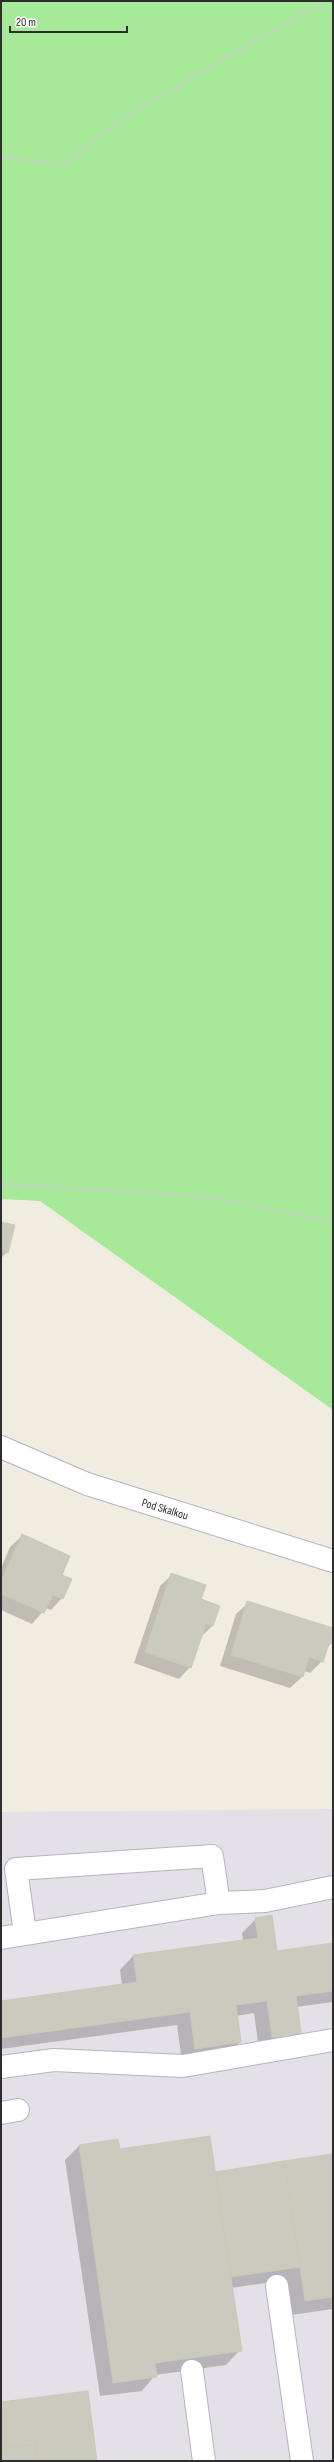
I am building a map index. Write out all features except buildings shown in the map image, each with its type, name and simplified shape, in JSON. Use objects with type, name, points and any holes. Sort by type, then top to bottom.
[{"type":"street","name":"Pod Skalkou","points":[[1,1447],[87,1484],[333,1561]]},
{"type":"street","points":[[25,1933],[16,1869],[212,1856],[219,1903]]},
{"type":"street","points":[[1,1938],[219,1903],[265,1901],[333,1887]]},
{"type":"street","points":[[1,2067],[54,2060],[183,2066],[333,2040]]},
{"type":"street","points":[[277,2286],[302,2461]]},
{"type":"street","points":[[192,2371],[204,2461]]},
{"type":"path","points":[[1,157],[64,165],[125,117],[324,1]]},
{"type":"path","points":[[1,1184],[212,1197],[333,1222]]},
{"type":"shaded area","points":[[333,1809],[333,2461],[1,2461],[1,1812]]},
{"type":"green space","points":[[1,1],[333,1],[333,1410],[40,1201],[1,1199]]}]
